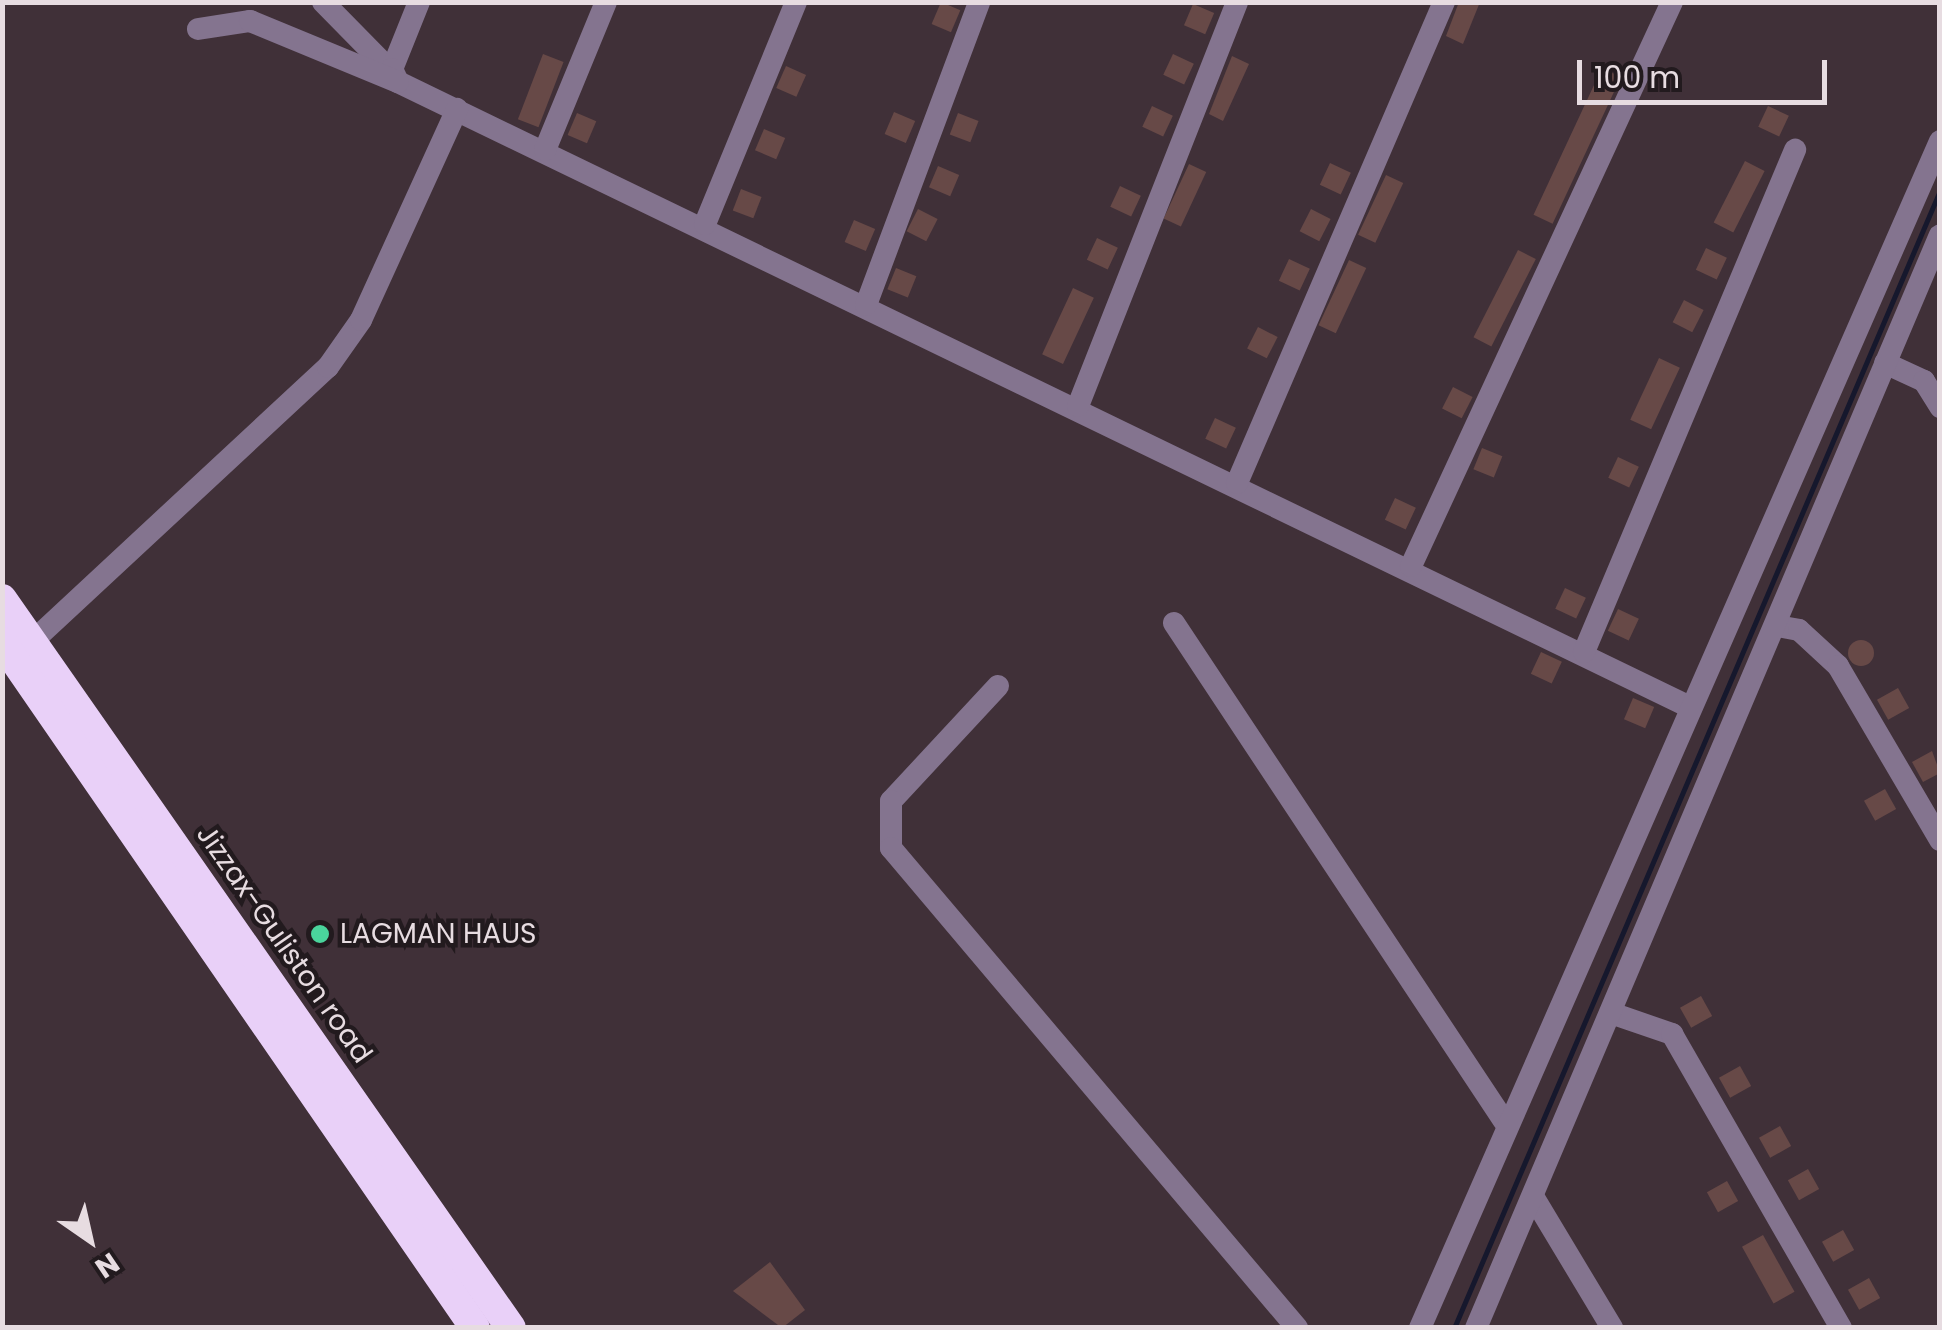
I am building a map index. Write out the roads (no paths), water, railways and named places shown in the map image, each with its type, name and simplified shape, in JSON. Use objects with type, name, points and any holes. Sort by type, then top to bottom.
[{"type":"highway","name":"Jizzax-Guliston road","points":[[2,599],[34,640],[433,1241],[475,1328]]},
{"type":"highway","name":"Jizzax-Guliston road","points":[[2,642],[433,1241],[510,1328]]},
{"type":"street","points":[[323,2],[395,75]]},
{"type":"street","points":[[395,75],[419,2]]},
{"type":"street","points":[[545,150],[606,2]]},
{"type":"street","points":[[705,224],[796,2]]},
{"type":"street","points":[[866,305],[979,2]]},
{"type":"street","points":[[1078,406],[1237,2]]},
{"type":"street","points":[[1237,483],[1444,2]]},
{"type":"street","points":[[1411,566],[1672,2]]},
{"type":"street","points":[[198,29],[250,21],[395,75],[457,109],[705,224],[1411,566],[1690,707]]},
{"type":"street","points":[[34,640],[328,367],[369,305],[457,109]]},
{"type":"street","points":[[1420,1328],[1504,1122],[1940,141]]},
{"type":"street","points":[[1584,652],[1794,150]]},
{"type":"street","points":[[1476,1328],[1940,236]]},
{"type":"street","points":[[1885,363],[1924,381],[1940,407]]},
{"type":"street","points":[[1174,623],[1504,1122]]},
{"type":"street","points":[[1777,626],[1810,637],[1838,666],[1940,840]]},
{"type":"street","points":[[998,686],[891,801],[891,848],[1298,1328]]},
{"type":"street","points":[[1610,1012],[1672,1034],[1841,1328]]},
{"type":"street","points":[[1534,1198],[1612,1328]]},
{"type":"waterway","points":[[1454,1328],[1940,190]]},
{"type":"place","name":"LAGMAN HAUS","points":[[320,934]]}]
